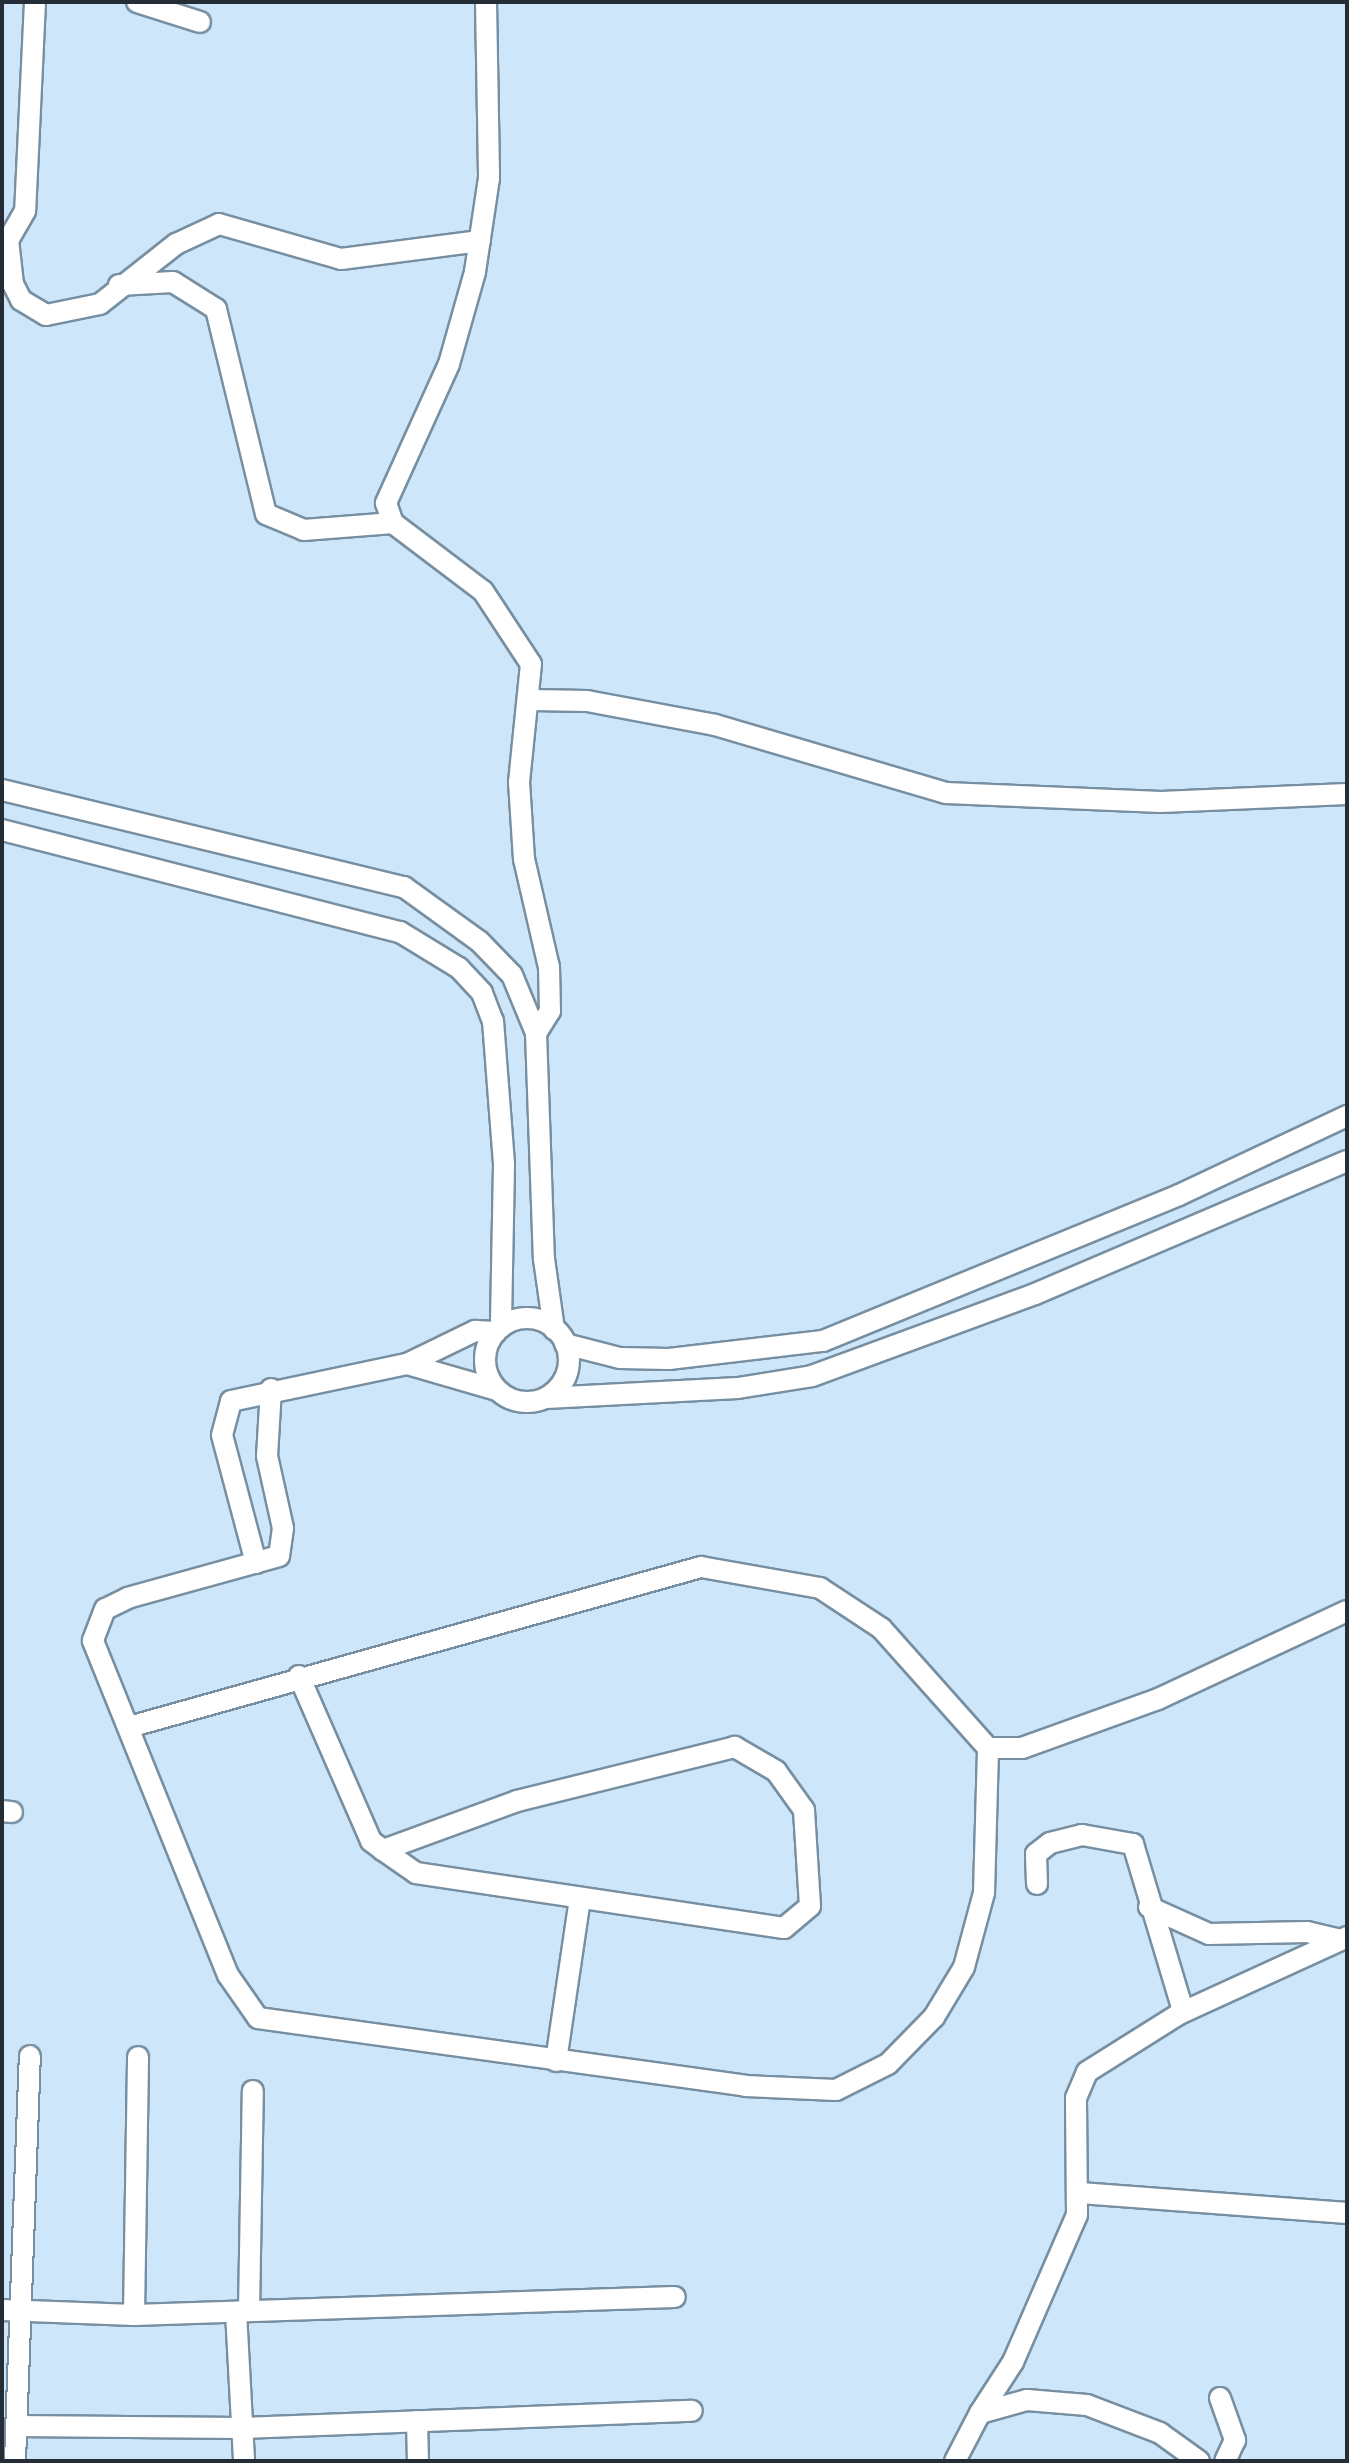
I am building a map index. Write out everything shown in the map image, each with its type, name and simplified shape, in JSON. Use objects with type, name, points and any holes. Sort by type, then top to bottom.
[{"type":"street","points":[[35,2],[34,110],[25,211],[8,240],[13,284],[21,300],[46,315],[81,313],[193,232],[219,224],[341,259],[480,241]]},
{"type":"street","points":[[137,2],[200,22]]},
{"type":"street","points":[[393,523],[390,490],[449,364],[480,241],[492,62],[486,2]]},
{"type":"street","points":[[119,285],[173,282],[216,309],[266,514],[304,530],[393,523],[483,591],[524,645],[532,700],[519,782],[524,859],[549,967],[550,1011],[536,1033]]},
{"type":"street","points":[[532,700],[587,701],[715,725],[946,793],[1161,802],[1347,794]]},
{"type":"street","points":[[2,790],[404,887],[453,916],[512,975],[536,1033],[544,1259],[566,1375],[546,1398]]},
{"type":"street","points":[[2,830],[400,932],[459,968],[482,993],[493,1021],[504,1165],[499,1329],[485,1361],[497,1390]]},
{"type":"street","points":[[256,1563],[221,1421],[231,1401],[271,1389],[407,1364],[475,1331],[499,1329],[533,1319],[560,1336],[620,1358],[669,1359],[823,1341],[1179,1195],[1347,1116]]},
{"type":"street","points":[[407,1364],[497,1390],[521,1402],[738,1388],[812,1376],[1035,1294],[1347,1161]]},
{"type":"street","points":[[129,1727],[299,1676],[701,1567],[820,1588],[881,1628],[988,1748],[984,1893],[964,1967],[934,2017],[888,2064],[820,2091],[556,2061],[258,2018],[228,1975],[93,1641],[105,1609],[279,1556],[284,1538],[267,1456],[271,1389]]},
{"type":"street","points":[[988,1748],[1022,1748],[1158,1699],[1347,1611]]},
{"type":"street","points":[[299,1676],[371,1841],[383,1850],[416,1873],[784,1928],[810,1906],[804,1810],[776,1771],[735,1747],[517,1801],[383,1850]]},
{"type":"street","points":[[1037,1884],[1042,1847],[1082,1835],[1118,1838],[1138,1849],[1149,1907],[1183,2011]]},
{"type":"street","points":[[556,2061],[580,1898]]},
{"type":"street","points":[[1149,1907],[1209,1934],[1307,1932],[1344,1938]]},
{"type":"street","points":[[955,2461],[1051,2277],[1080,2193],[1079,2084],[1183,2011],[1344,1938]]},
{"type":"street","points":[[15,2461],[11,2310],[30,2056]]},
{"type":"street","points":[[134,2315],[138,2057]]},
{"type":"street","points":[[244,2461],[243,2312],[253,2091]]},
{"type":"street","points":[[1080,2193],[1347,2213]]},
{"type":"street","points":[[11,2310],[134,2315],[675,2297]]},
{"type":"street","points":[[1220,2398],[1235,2440],[1225,2461]]},
{"type":"street","points":[[980,2413],[1027,2400],[1087,2405],[1160,2433],[1199,2461]]},
{"type":"street","points":[[16,2426],[242,2428],[692,2411]]},
{"type":"street","points":[[417,2421],[418,2461]]}]
